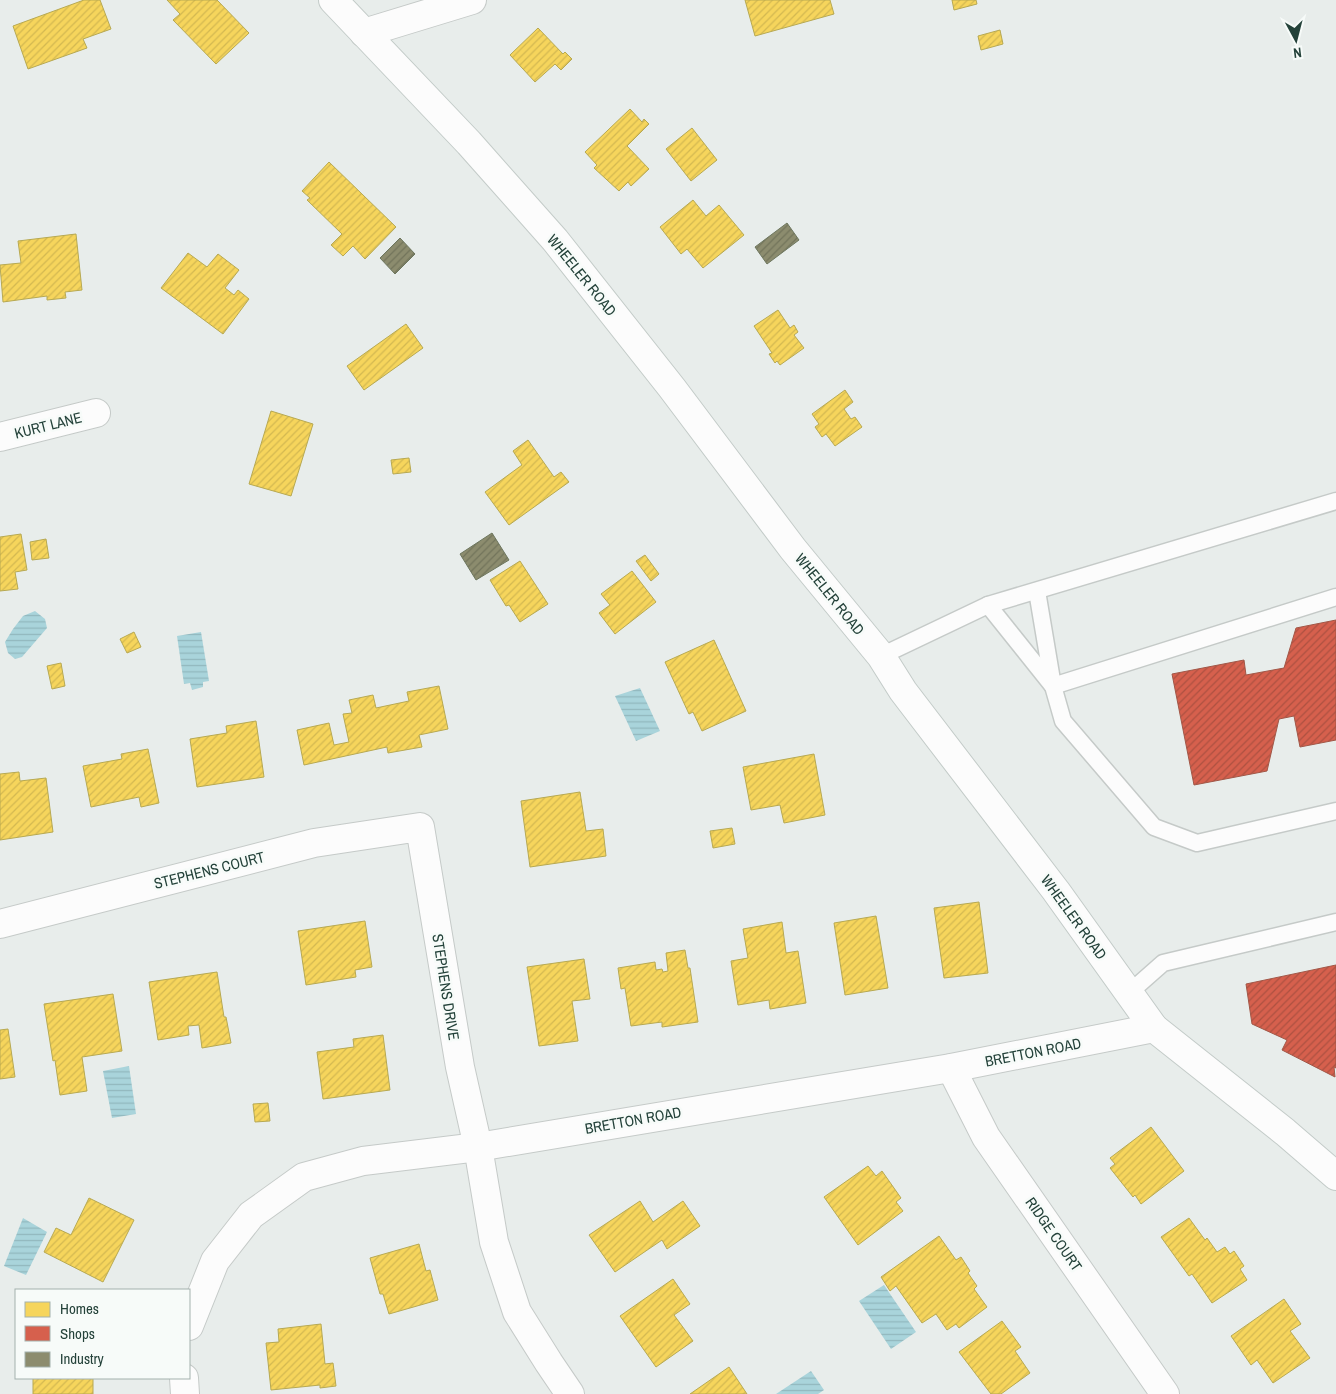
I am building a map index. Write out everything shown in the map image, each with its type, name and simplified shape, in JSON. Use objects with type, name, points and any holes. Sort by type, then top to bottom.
[{"type":"street","name":"WHEELER ROAD","points":[[332,0],[469,143],[555,240],[672,388],[793,549],[881,656],[903,691],[1056,891],[1154,1028],[1285,1132],[1336,1176]]},
{"type":"street","points":[[364,33],[472,0]]},
{"type":"street","name":"KURT LANE","points":[[0,437],[96,413]]},
{"type":"street","name":"STEPHENS COURT","points":[[0,924],[314,843],[420,827]]},
{"type":"street","name":"STEPHENS DRIVE","points":[[420,827],[460,1067],[478,1146],[494,1242],[517,1312],[570,1394]]},
{"type":"street","name":"BRETTON ROAD","points":[[190,1321],[215,1261],[251,1215],[304,1176],[363,1161],[478,1146],[951,1068],[1154,1028]]},
{"type":"street","name":"RIDGE COURT","points":[[951,1068],[986,1137],[1165,1394]]},
{"type":"street","points":[[184,1379],[184,1394]]},
{"type":"lane","points":[[881,656],[988,605],[1037,592],[1336,501]]},
{"type":"lane","points":[[1037,592],[1053,686],[1063,721],[1154,827],[1197,843],[1336,811]]},
{"type":"lane","points":[[1053,686],[1336,597]]},
{"type":"lane","points":[[988,605],[1053,686]]},
{"type":"lane","points":[[1129,993],[1163,963],[1336,922]]},
{"type":"water","points":[[35,611],[45,619],[47,628],[22,657],[15,659],[8,653],[5,642],[23,616]]},
{"type":"water","points":[[201,632],[209,681],[203,682],[203,687],[192,690],[190,683],[184,684],[177,636]]},
{"type":"water","points":[[640,688],[660,731],[636,741],[615,696]]},
{"type":"water","points":[[129,1066],[136,1114],[112,1118],[103,1071]]},
{"type":"water","points":[[23,1218],[47,1232],[26,1275],[4,1266]]},
{"type":"water","points":[[884,1285],[916,1332],[891,1349],[859,1301]]},
{"type":"water","points":[[811,1371],[824,1390],[818,1394],[776,1394]]},
{"type":"building: Homes","points":[[84,0],[100,0],[111,29],[83,39],[87,48],[28,69],[13,26]]},
{"type":"building: Homes","points":[[167,0],[217,0],[249,33],[216,64],[173,20],[180,14]]},
{"type":"building: Homes","points":[[745,0],[830,0],[834,14],[755,36]]},
{"type":"building: Homes","points":[[952,0],[976,0],[977,4],[954,10]]},
{"type":"building: Homes","points":[[538,28],[563,54],[565,52],[572,59],[561,70],[555,64],[535,82],[510,55]]},
{"type":"building: Homes","points":[[1000,30],[1003,44],[981,50],[978,36]]},
{"type":"building: Homes","points":[[630,109],[642,122],[644,119],[649,124],[627,146],[649,169],[631,186],[628,182],[619,191],[594,168],[597,165],[585,152]]},
{"type":"building: Homes","points":[[692,128],[717,160],[691,181],[666,149]]},
{"type":"building: Homes","points":[[329,162],[396,227],[365,259],[353,246],[343,256],[331,245],[342,234],[307,200],[310,198],[302,191]]},
{"type":"building: Homes","points":[[693,200],[706,216],[719,205],[744,235],[703,268],[687,249],[681,254],[660,227]]},
{"type":"building: Homes","points":[[76,234],[82,290],[65,292],[66,298],[47,300],[47,296],[3,302],[0,265],[21,263],[18,241]]},
{"type":"building: Homes","points":[[188,253],[207,267],[218,254],[239,270],[225,288],[234,295],[238,290],[249,299],[223,334],[161,288]]},
{"type":"building: Homes","points":[[778,310],[790,328],[794,325],[798,332],[794,335],[804,348],[780,365],[777,361],[775,363],[769,354],[772,353],[754,326]]},
{"type":"building: Homes","points":[[406,324],[423,348],[364,390],[347,366]]},
{"type":"building: Homes","points":[[845,390],[853,402],[844,409],[851,419],[855,417],[862,427],[835,446],[826,434],[822,437],[815,427],[819,424],[812,414]]},
{"type":"building: Homes","points":[[271,411],[313,424],[291,496],[249,484]]},
{"type":"building: Homes","points":[[528,440],[554,477],[561,472],[569,482],[509,525],[485,492],[522,465],[513,451]]},
{"type":"building: Homes","points":[[409,458],[411,472],[393,474],[391,460]]},
{"type":"building: Homes","points":[[21,534],[27,570],[15,572],[18,589],[0,591],[0,537]]},
{"type":"building: Homes","points":[[46,539],[49,558],[32,560],[30,542]]},
{"type":"building: Homes","points":[[645,555],[659,574],[651,581],[636,561]]},
{"type":"building: Homes","points":[[520,561],[548,604],[520,622],[509,605],[506,606],[490,580]]},
{"type":"building: Homes","points":[[632,571],[656,602],[615,634],[599,613],[610,605],[601,594]]},
{"type":"building: Homes","points":[[134,632],[141,647],[127,653],[120,639]]},
{"type":"building: Homes","points":[[714,640],[746,711],[702,731],[693,712],[689,714],[665,662]]},
{"type":"building: Homes","points":[[61,663],[65,686],[52,689],[47,666]]},
{"type":"building: Homes","points":[[439,686],[448,729],[419,735],[422,747],[388,753],[387,747],[304,765],[297,730],[329,723],[334,745],[349,742],[343,714],[352,713],[349,700],[373,695],[376,708],[409,701],[407,692]]},
{"type":"building: Homes","points":[[256,721],[264,777],[197,787],[190,739],[227,733],[226,726]]},
{"type":"building: Homes","points":[[148,749],[159,803],[141,807],[139,797],[91,807],[83,766],[122,759],[121,754]]},
{"type":"building: Homes","points":[[814,754],[825,815],[784,823],[780,805],[751,810],[743,767]]},
{"type":"building: Homes","points":[[19,772],[20,781],[46,778],[53,832],[0,840],[0,774]]},
{"type":"building: Homes","points":[[580,792],[586,831],[603,829],[606,856],[530,867],[521,801]]},
{"type":"building: Homes","points":[[732,828],[735,844],[713,848],[710,831]]},
{"type":"building: Homes","points":[[979,902],[988,973],[944,978],[934,908]]},
{"type":"building: Homes","points":[[876,916],[888,988],[845,995],[834,923]]},
{"type":"building: Homes","points":[[365,921],[372,967],[355,970],[356,977],[306,985],[298,931]]},
{"type":"building: Homes","points":[[782,922],[786,953],[798,951],[806,1003],[770,1009],[769,1000],[738,1005],[731,961],[748,958],[743,929]]},
{"type":"building: Homes","points":[[685,950],[688,968],[690,968],[698,1022],[662,1027],[662,1022],[631,1026],[625,988],[621,989],[618,968],[655,962],[656,970],[668,971],[666,953]]},
{"type":"building: Homes","points":[[584,959],[590,999],[572,1001],[578,1041],[539,1046],[527,967]]},
{"type":"building: Homes","points":[[217,972],[224,1017],[226,1017],[231,1043],[202,1048],[199,1025],[188,1026],[189,1035],[158,1040],[149,982]]},
{"type":"building: Homes","points":[[113,994],[122,1051],[82,1057],[87,1091],[60,1095],[44,1004]]},
{"type":"building: Homes","points":[[8,1029],[15,1077],[0,1079],[0,1030]]},
{"type":"building: Homes","points":[[383,1035],[390,1090],[323,1099],[317,1052],[354,1047],[353,1039]]},
{"type":"building: Homes","points":[[268,1103],[270,1121],[255,1122],[253,1104]]},
{"type":"building: Homes","points":[[1151,1127],[1184,1171],[1141,1204],[1110,1168],[1115,1164],[1110,1158]]},
{"type":"building: Homes","points":[[868,1166],[876,1176],[882,1171],[901,1198],[896,1202],[903,1211],[858,1245],[824,1197]]},
{"type":"building: Homes","points":[[89,1198],[134,1220],[103,1282],[44,1252],[56,1228],[71,1235]]},
{"type":"building: Homes","points":[[640,1201],[653,1222],[683,1201],[700,1226],[667,1249],[662,1240],[615,1272],[589,1235]]},
{"type":"building: Homes","points":[[1189,1218],[1205,1240],[1207,1238],[1217,1252],[1225,1247],[1230,1254],[1234,1251],[1244,1266],[1240,1269],[1247,1280],[1212,1303],[1192,1274],[1189,1276],[1161,1237]]},
{"type":"building: Homes","points":[[939,1236],[956,1260],[961,1257],[970,1271],[968,1273],[977,1286],[974,1289],[987,1307],[959,1328],[956,1324],[947,1330],[936,1314],[922,1323],[896,1286],[890,1291],[881,1277]]},
{"type":"building: Homes","points":[[419,1244],[426,1271],[430,1270],[438,1300],[389,1314],[383,1294],[380,1294],[370,1258]]},
{"type":"building: Homes","points":[[673,1279],[690,1304],[674,1315],[693,1341],[656,1367],[620,1316]]},
{"type":"building: Homes","points":[[1284,1299],[1301,1324],[1290,1331],[1310,1358],[1273,1383],[1257,1360],[1251,1365],[1231,1336]]},
{"type":"building: Homes","points":[[1002,1321],[1021,1347],[1015,1351],[1030,1373],[1001,1394],[991,1394],[959,1352]]},
{"type":"building: Homes","points":[[321,1324],[325,1364],[333,1363],[336,1386],[320,1388],[320,1385],[271,1390],[266,1343],[279,1342],[278,1329]]},
{"type":"building: Homes","points":[[729,1367],[747,1394],[690,1394]]},
{"type":"building: Homes","points":[[33,1379],[93,1379],[93,1394],[33,1394]]},
{"type":"building: Shops","points":[[1336,620],[1336,740],[1300,747],[1294,716],[1279,719],[1267,771],[1194,785],[1172,674],[1244,660],[1246,675],[1284,668],[1296,628]]},
{"type":"building: Shops","points":[[1336,965],[1335,1077],[1282,1050],[1287,1040],[1252,1024],[1246,984]]},
{"type":"building: Industry","points":[[787,223],[799,240],[767,264],[755,247]]},
{"type":"building: Industry","points":[[400,238],[415,254],[395,274],[380,258]]},
{"type":"building: Industry","points":[[492,533],[509,560],[476,580],[460,554]]}]
